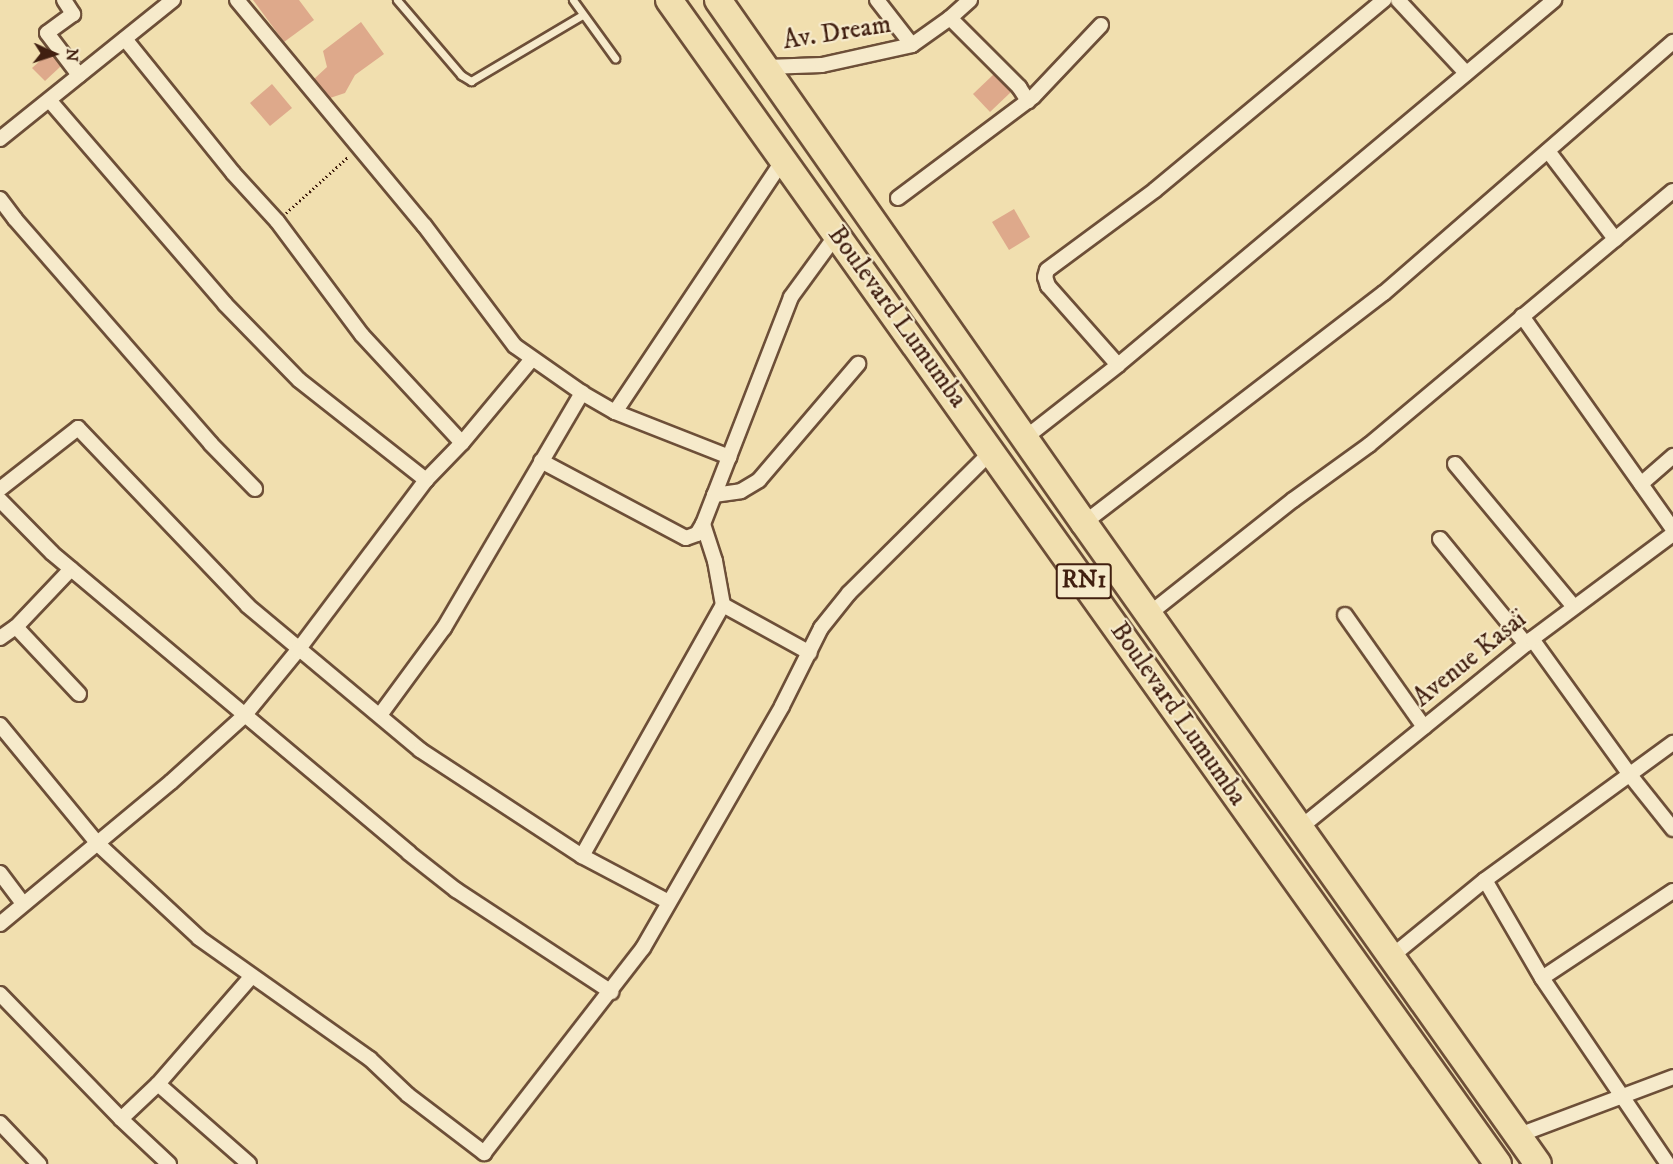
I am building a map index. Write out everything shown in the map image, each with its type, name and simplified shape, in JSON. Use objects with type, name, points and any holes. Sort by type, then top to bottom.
[{"type":"highway","name":"Boulevard Lumumba","points":[[669,0],[1498,1164]]},
{"type":"highway","name":"Boulevard Lumumba","points":[[718,0],[1084,523],[1538,1164]]},
{"type":"street","points":[[64,0],[73,14],[47,33],[80,75]]},
{"type":"street","points":[[2,134],[50,101],[173,0]]},
{"type":"street","points":[[237,0],[424,225],[506,336],[532,359],[615,412],[729,457]]},
{"type":"street","points":[[877,0],[912,45]]},
{"type":"street","name":"Av. Dream","points":[[767,67],[822,65],[912,45],[950,18],[970,0]]},
{"type":"street","points":[[1118,365],[1048,286],[1045,277],[1047,270],[1155,190],[1384,0]]},
{"type":"street","points":[[1398,0],[1466,73]]},
{"type":"street","points":[[1025,438],[1118,365],[1554,0]]},
{"type":"street","points":[[950,18],[1019,87],[1028,101]]},
{"type":"street","points":[[898,198],[1028,101],[1101,25]]},
{"type":"street","points":[[125,39],[233,173],[277,221],[362,335],[462,443]]},
{"type":"street","points":[[1084,523],[1384,293],[1673,42]]},
{"type":"street","points":[[50,101],[225,304],[299,380],[426,480]]},
{"type":"street","points":[[1548,151],[1615,239]]},
{"type":"street","points":[[615,412],[784,159]]},
{"type":"street","points":[[1149,614],[1293,500],[1370,445],[1673,191]]},
{"type":"street","points":[[0,199],[22,228],[211,444],[255,489]]},
{"type":"street","points":[[541,460],[686,538],[697,534],[703,524],[791,297],[837,234]]},
{"type":"street","points":[[1522,316],[1673,529]]},
{"type":"street","points":[[0,924],[98,844],[244,716],[298,650],[426,480],[462,443],[532,359]]},
{"type":"street","points":[[714,495],[741,491],[759,480],[858,364]]},
{"type":"street","points":[[380,715],[444,628],[582,393]]},
{"type":"street","points":[[0,489],[78,428],[248,606],[420,750],[582,856],[669,902]]},
{"type":"street","points":[[0,724],[98,844],[199,938],[370,1059],[408,1095],[484,1153],[643,948],[810,653],[821,628],[849,593],[992,451]]},
{"type":"street","points":[[1641,484],[1673,456]]},
{"type":"street","points":[[1455,464],[1574,607]]},
{"type":"street","points":[[0,500],[71,569],[189,665],[244,716],[348,804],[456,890],[611,992]]},
{"type":"street","points":[[582,856],[723,605],[716,561],[703,524]]},
{"type":"street","name":"Avenue Kasaï","points":[[1301,827],[1529,641],[1673,534]]},
{"type":"street","points":[[1440,539],[1529,641],[1673,830]]},
{"type":"street","points":[[0,638],[16,627],[71,569]]},
{"type":"street","points":[[723,605],[810,653]]},
{"type":"street","points":[[1345,615],[1424,727]]},
{"type":"street","points":[[16,627],[79,694]]},
{"type":"street","points":[[1392,956],[1485,880],[1673,743]]},
{"type":"street","points":[[0,873],[23,903]]},
{"type":"street","points":[[1485,880],[1542,978],[1621,1098],[1668,1164]]},
{"type":"street","points":[[1542,978],[1673,891]]},
{"type":"street","points":[[121,1119],[158,1084],[251,977]]},
{"type":"street","points":[[0,994],[121,1119],[169,1164]]},
{"type":"street","points":[[1518,1135],[1670,1081]]},
{"type":"street","points":[[158,1084],[249,1164]]},
{"type":"street","points":[[0,1123],[39,1164]]},
{"type":"lane","points":[[397,0],[461,75],[471,81],[582,15]]},
{"type":"lane","points":[[573,0],[615,58]]},
{"type":"path","points":[[277,221],[358,147]]},
{"type":"building","points":[[253,0],[299,0],[314,20],[284,42]]},
{"type":"building","points":[[361,22],[384,54],[355,75],[345,93],[330,98],[314,79],[327,67],[323,51]]},
{"type":"building","points":[[50,52],[61,66],[45,81],[32,68]]},
{"type":"building","points":[[994,74],[1011,92],[990,112],[973,94]]},
{"type":"building","points":[[272,84],[292,108],[270,126],[250,103]]},
{"type":"building","points":[[1014,209],[1030,237],[1009,250],[992,222]]}]
